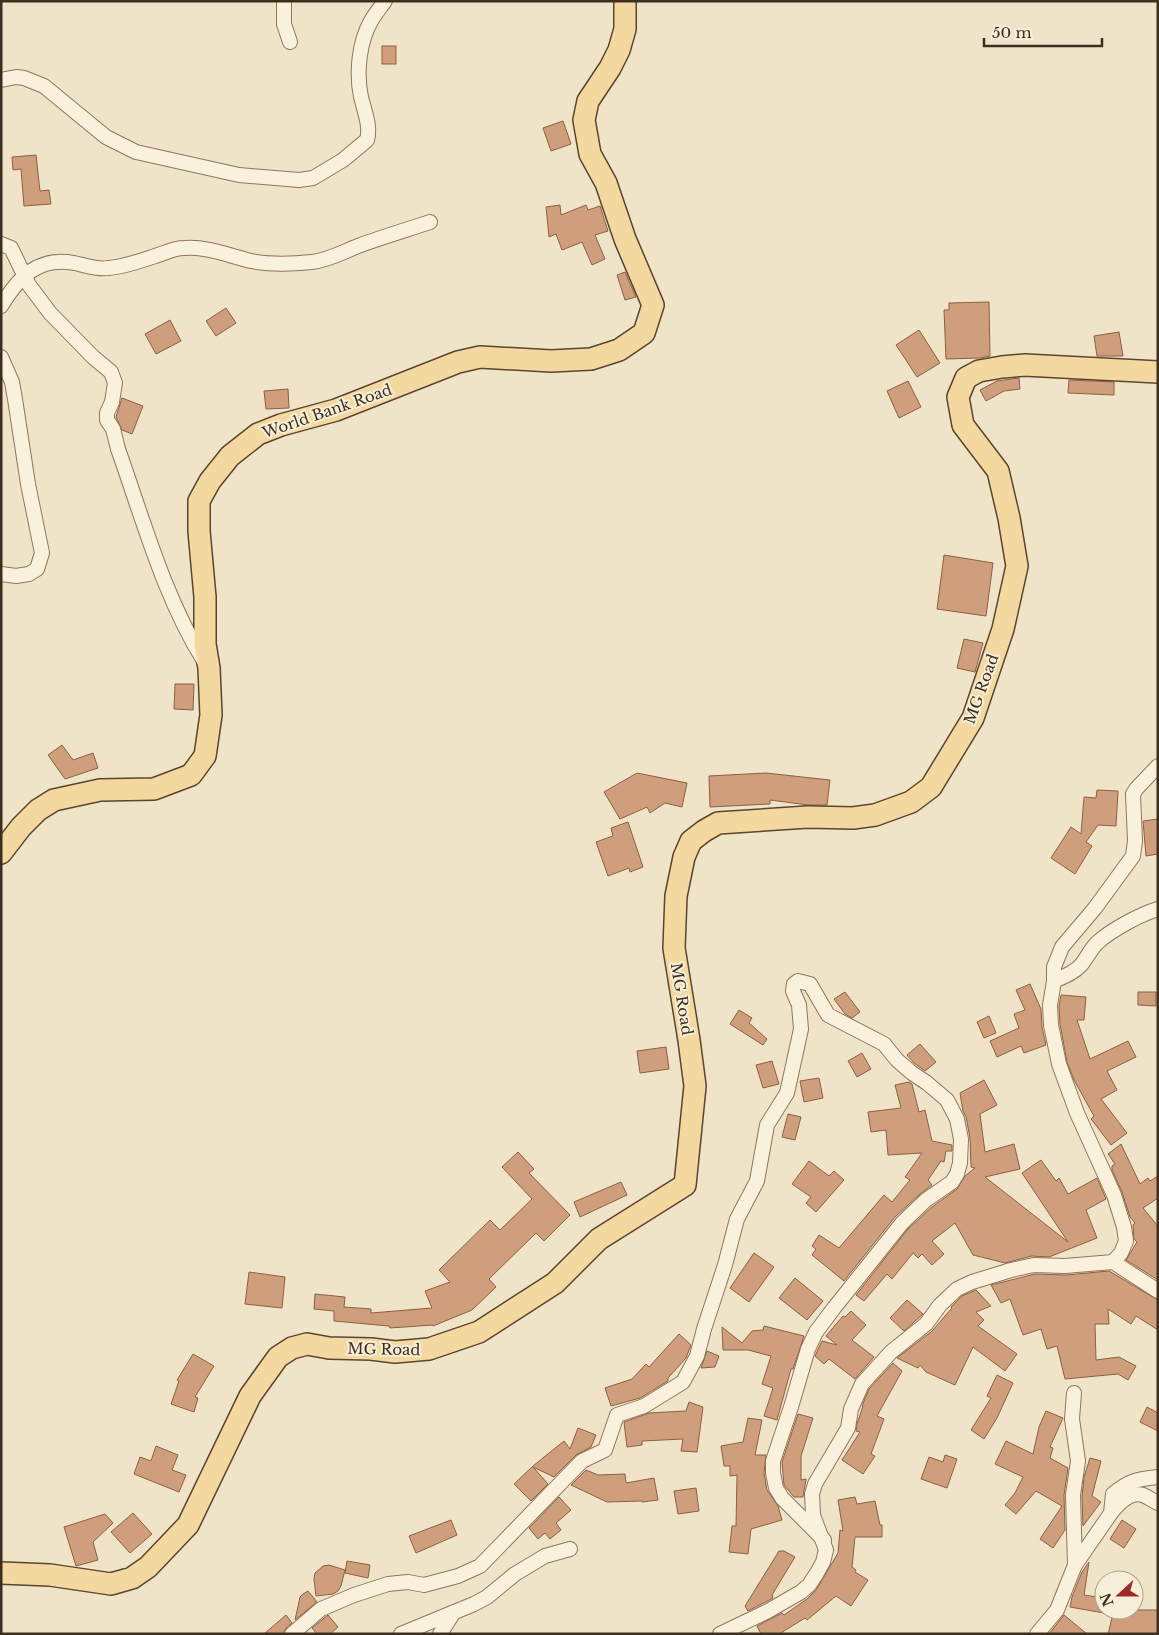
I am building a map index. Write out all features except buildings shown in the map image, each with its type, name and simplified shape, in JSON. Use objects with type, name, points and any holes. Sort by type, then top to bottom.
[{"type":"main road","name":"World Bank Road","points":[[1,853],[38,810],[54,800],[100,790],[154,789],[191,775],[205,756],[211,715],[205,644],[205,597],[199,531],[199,501],[210,481],[230,456],[258,434],[281,425],[336,410],[458,362],[480,357],[551,361],[591,359],[619,350],[644,333],[653,305],[625,238],[606,183],[590,154],[584,120],[588,101],[610,68],[619,50],[625,29],[625,1]]},
{"type":"main road","name":"MG Road","points":[[1,1573],[50,1575],[111,1584],[132,1578],[148,1567],[188,1525],[250,1396],[278,1357],[292,1348],[307,1344],[329,1348],[395,1352],[429,1350],[479,1332],[555,1283],[599,1239],[686,1185],[695,1086],[674,948],[676,896],[684,857],[691,841],[704,830],[718,823],[808,817],[853,818],[875,815],[911,802],[931,787],[973,718],[1002,629],[1016,566],[1009,518],[998,471],[964,425],[958,397],[966,378],[979,371],[1002,367],[1026,366],[1158,372]]},
{"type":"street","points":[[284,1],[284,24],[290,42]]},
{"type":"street","points":[[1,80],[16,77],[24,78],[44,86],[106,137],[136,152],[239,176],[299,180],[313,178],[343,160],[368,140],[368,126],[358,80],[359,65],[363,41],[370,22],[385,1]]},
{"type":"street","points":[[1,306],[12,287],[24,274],[48,264],[60,262],[106,269],[186,247],[272,264],[314,262],[430,222]]},
{"type":"street","points":[[1,244],[12,248],[30,285],[50,313],[93,357],[111,372],[114,383],[112,402],[107,413],[107,420],[113,429],[118,449],[164,580],[191,639],[208,668]]},
{"type":"street","points":[[1,357],[12,382],[28,484],[42,553],[37,569],[29,574],[16,576],[1,574]]},
{"type":"street","points":[[1113,1262],[1121,1253],[1126,1242],[1124,1227],[1114,1195],[1077,1113],[1059,1064],[1051,1025],[1050,1005],[1054,967],[1062,947],[1095,908],[1133,856],[1135,842],[1133,794],[1158,766]]},
{"type":"street","points":[[1054,981],[1067,976],[1080,966],[1097,943],[1109,934],[1158,909]]},
{"type":"street","points":[[292,1634],[321,1609],[354,1594],[388,1584],[408,1582],[424,1585],[458,1576],[480,1566],[582,1461],[606,1450],[617,1415],[644,1406],[683,1382],[697,1356],[725,1265],[736,1219],[757,1181],[767,1125],[787,1093],[801,1029],[799,1005],[793,991],[794,984],[798,981],[810,984],[828,1016],[884,1044],[897,1060],[912,1073],[927,1082],[947,1100],[958,1119],[961,1140],[957,1174],[952,1182],[926,1200],[902,1223],[816,1332],[808,1349],[791,1408],[773,1460],[773,1473],[776,1488],[782,1498],[824,1540]]},
{"type":"street","points":[[720,1634],[768,1611],[801,1592],[809,1585],[823,1562],[826,1550],[824,1540],[813,1515],[812,1494],[815,1484],[848,1428],[851,1409],[859,1390],[871,1373],[891,1352],[926,1324],[940,1305],[958,1289],[972,1282],[1034,1265],[1065,1266],[1113,1262],[1158,1291]]},
{"type":"street","points":[[1074,1393],[1072,1419],[1078,1461],[1073,1495],[1075,1565]]},
{"type":"street","points":[[1112,1513],[1113,1494],[1127,1483],[1158,1477]]},
{"type":"street","points":[[1037,1634],[1056,1610],[1075,1565],[1118,1503],[1130,1496],[1141,1494],[1158,1504]]},
{"type":"street","points":[[402,1634],[487,1597],[515,1574],[545,1556],[570,1548]]},
{"type":"street","points":[[440,1634],[454,1612]]}]
